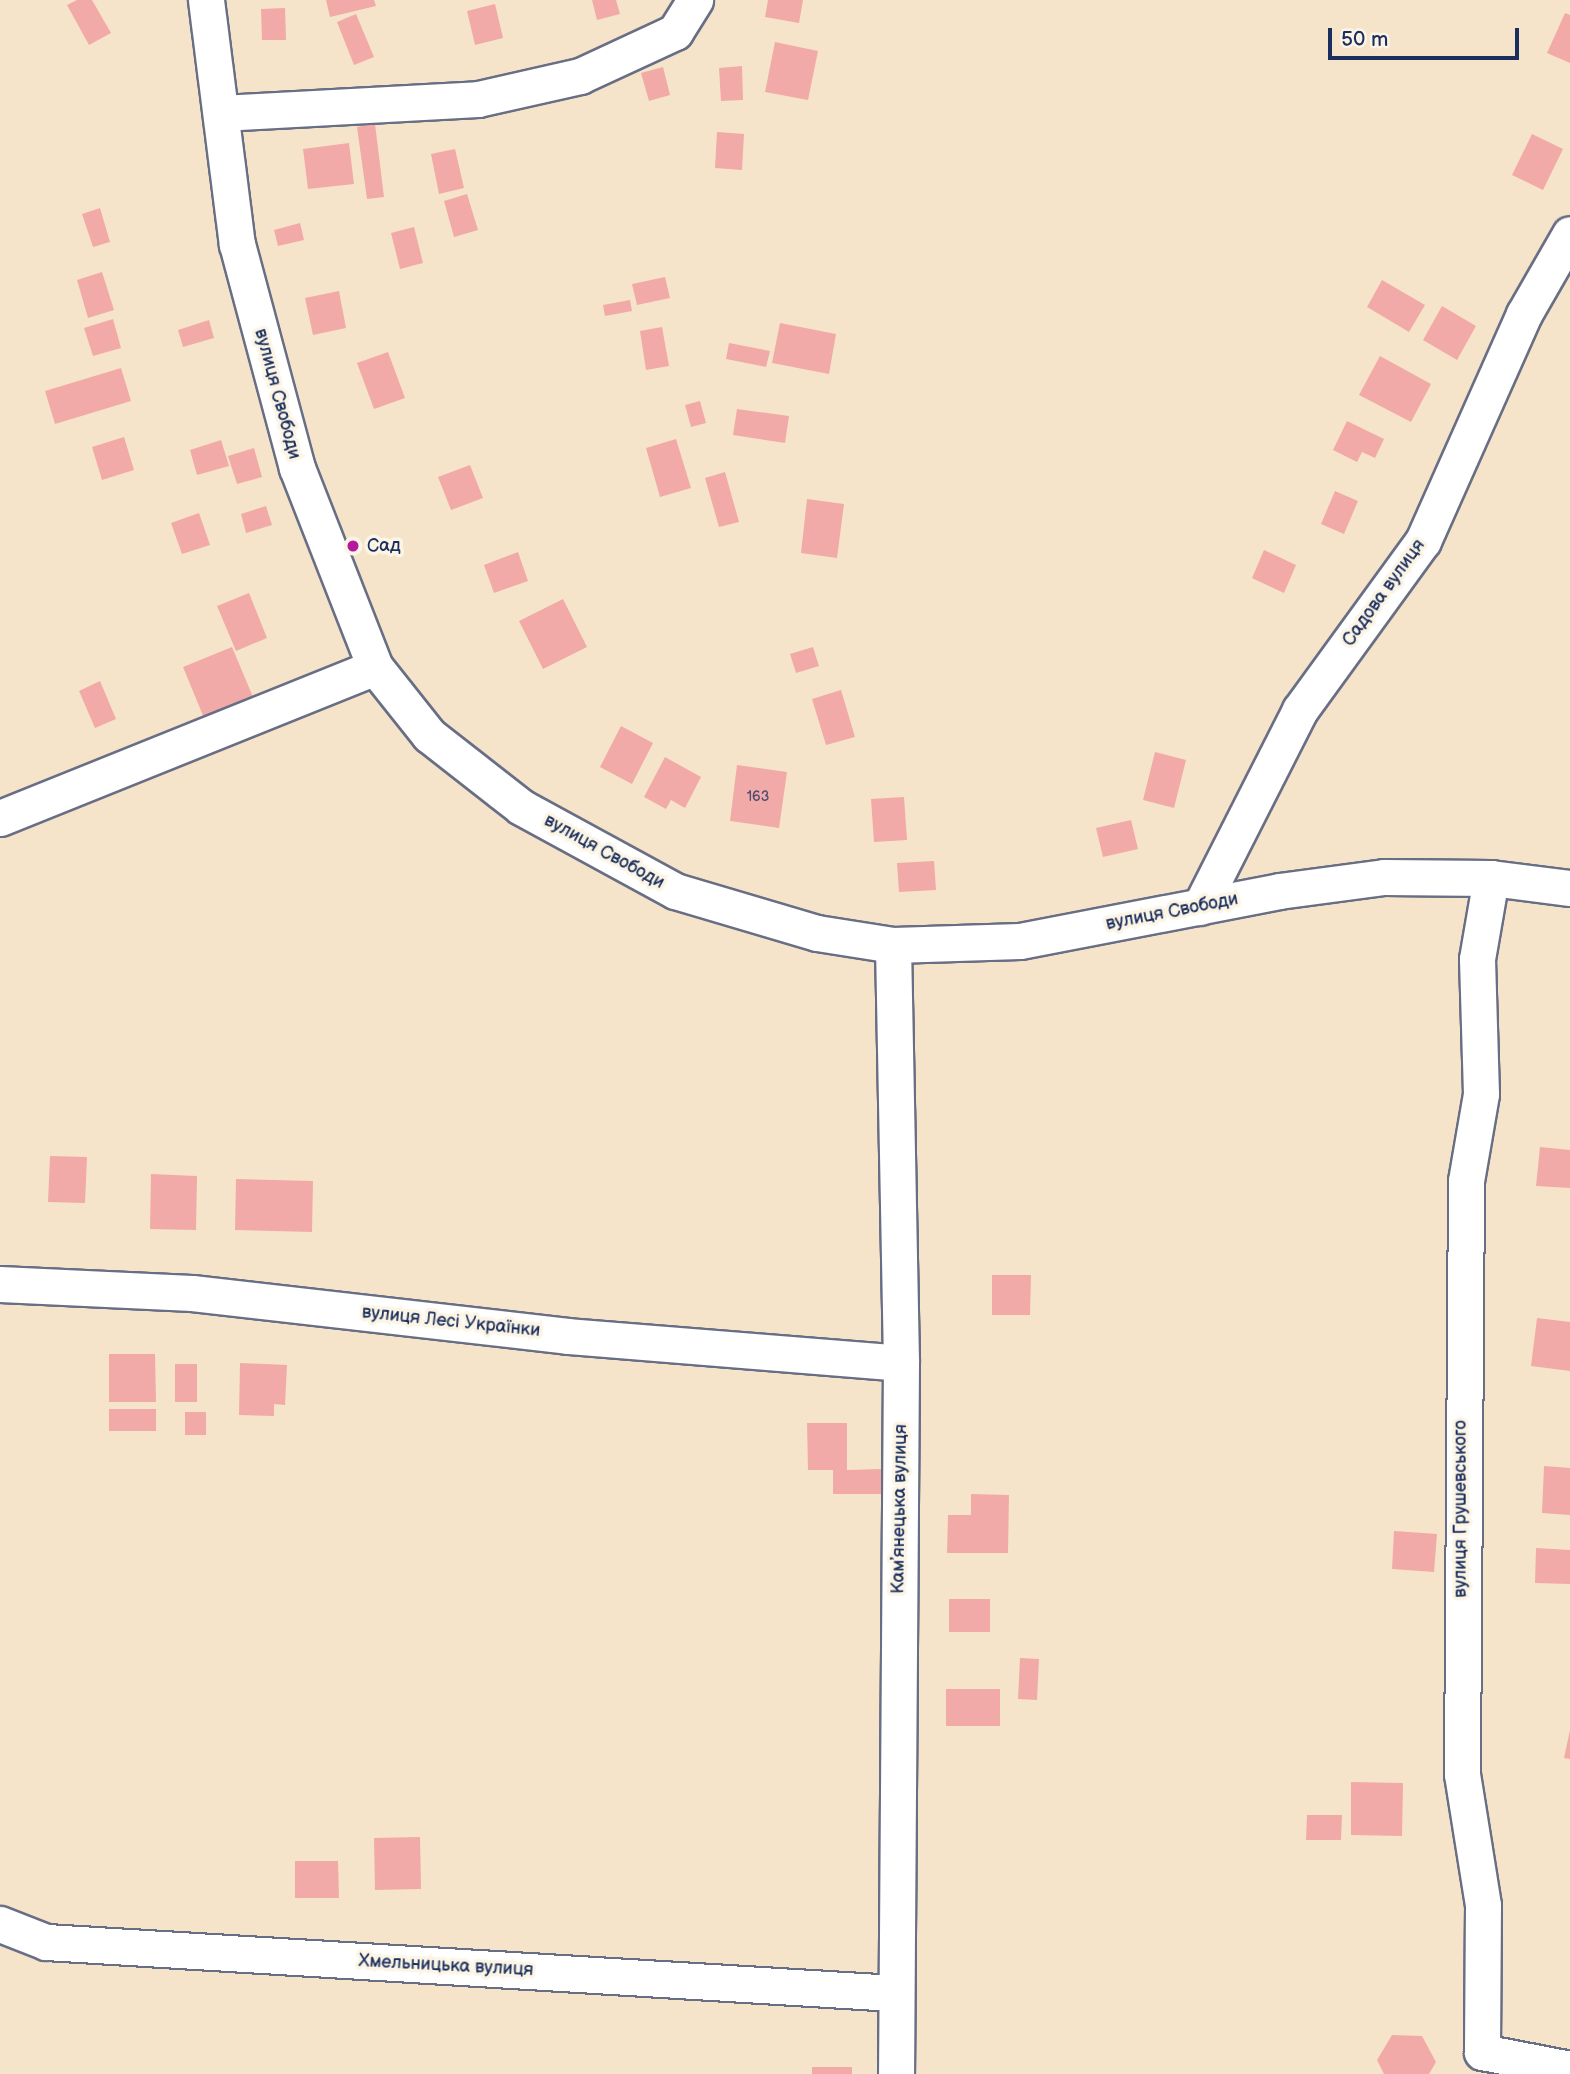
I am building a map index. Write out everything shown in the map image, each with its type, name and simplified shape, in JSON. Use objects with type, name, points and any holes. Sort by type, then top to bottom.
[{"type":"street","name":"вулиця Свободи","points":[[206,0],[237,244],[297,468],[375,667],[429,735],[521,807],[675,891],[817,933],[893,945],[1020,941],[1200,907],[1384,877],[1491,877],[1570,888]]},
{"type":"street","points":[[221,113],[478,99],[580,76],[675,32],[695,0]]},
{"type":"street","name":"Садова вулиця","points":[[1200,907],[1300,710],[1423,541],[1524,314],[1570,234]]},
{"type":"street","points":[[0,818],[375,667]]},
{"type":"street","name":"вулиця Грушевського","points":[[1491,877],[1477,959],[1481,1094],[1466,1181],[1462,1774],[1483,1905],[1482,2052],[1570,2069]]},
{"type":"street","name":"Камʼянецька вулиця","points":[[893,945],[901,1363],[896,2074]]},
{"type":"street","name":"вулиця Лесі Українки","points":[[0,1284],[192,1293],[568,1336],[901,1363]]},
{"type":"street","name":"Хмельницька вулиця","points":[[0,1924],[46,1942],[895,1993]]},
{"type":"building","points":[[77,0],[92,0],[111,33],[89,45],[67,5]]},
{"type":"building","points":[[326,0],[374,0],[376,6],[330,17]]},
{"type":"building","points":[[592,0],[616,0],[620,14],[597,20]]},
{"type":"building","points":[[768,0],[803,0],[799,23],[765,17]]},
{"type":"building","points":[[495,4],[503,38],[475,45],[467,11]]},
{"type":"building","points":[[285,8],[286,40],[262,40],[261,9]]},
{"type":"building","points":[[1565,13],[1570,15],[1570,63],[1547,53]]},
{"type":"building","points":[[356,14],[374,57],[354,65],[337,22]]},
{"type":"building","points":[[775,42],[818,51],[808,100],[765,92]]},
{"type":"building","points":[[742,66],[743,100],[721,101],[719,68]]},
{"type":"building","points":[[663,67],[670,95],[649,101],[641,73]]},
{"type":"building","points":[[375,124],[384,197],[367,199],[357,127]]},
{"type":"building","points":[[717,132],[744,134],[742,170],[715,168]]},
{"type":"building","points":[[1532,134],[1563,149],[1543,190],[1512,175]]},
{"type":"building","points":[[349,143],[354,184],[308,189],[303,149]]},
{"type":"building","points":[[455,149],[464,188],[439,194],[431,154]]},
{"type":"building","points":[[467,194],[478,230],[454,237],[444,201]]},
{"type":"building","points":[[100,208],[110,242],[93,247],[82,214]]},
{"type":"building","points":[[300,223],[304,240],[278,246],[274,230]]},
{"type":"building","points":[[414,227],[423,263],[400,269],[391,233]]},
{"type":"building","points":[[102,272],[114,310],[88,318],[77,280]]},
{"type":"building","points":[[665,277],[670,298],[637,305],[632,284]]},
{"type":"building","points":[[1382,280],[1425,305],[1409,332],[1367,307]]},
{"type":"building","points":[[339,291],[346,328],[313,335],[305,298]]},
{"type":"building","points":[[630,300],[632,311],[605,316],[603,305]]},
{"type":"building","points":[[1442,306],[1476,326],[1457,360],[1423,340]]},
{"type":"building","points":[[113,319],[121,348],[93,356],[84,328]]},
{"type":"building","points":[[209,320],[214,338],[183,347],[178,330]]},
{"type":"building","points":[[780,323],[836,334],[829,374],[772,363]]},
{"type":"building","points":[[662,327],[669,366],[646,370],[640,331]]},
{"type":"building","points":[[729,343],[770,351],[766,367],[726,359]]},
{"type":"building","points":[[388,352],[405,398],[374,409],[357,363]]},
{"type":"building","points":[[1380,356],[1431,384],[1411,422],[1359,395]]},
{"type":"building","points":[[121,368],[131,401],[55,424],[45,391]]},
{"type":"building","points":[[700,401],[706,423],[691,427],[685,405]]},
{"type":"building","points":[[737,409],[789,416],[785,443],[733,435]]},
{"type":"building","points":[[1347,421],[1384,439],[1375,458],[1362,452],[1357,462],[1333,450]]},
{"type":"building","points":[[124,437],[134,470],[102,480],[92,447]]},
{"type":"building","points":[[676,439],[691,488],[660,497],[646,448]]},
{"type":"building","points":[[221,440],[229,466],[197,475],[190,450]]},
{"type":"building","points":[[254,448],[262,477],[237,484],[228,456]]},
{"type":"building","points":[[470,465],[483,498],[451,510],[438,477]]},
{"type":"building","points":[[725,472],[739,522],[719,527],[705,478]]},
{"type":"building","points":[[1335,491],[1358,501],[1344,534],[1321,524]]},
{"type":"building","points":[[807,499],[844,504],[837,558],[801,553]]},
{"type":"building","points":[[266,506],[272,525],[246,533],[241,514]]},
{"type":"building","points":[[199,513],[210,545],[182,554],[171,523]]},
{"type":"building","points":[[1264,550],[1296,565],[1284,593],[1252,578]]},
{"type":"building","points":[[518,552],[528,581],[494,593],[484,565]]},
{"type":"building","points":[[249,593],[267,638],[236,651],[217,606]]},
{"type":"building","points":[[563,599],[587,647],[543,669],[519,621]]},
{"type":"building","points":[[232,647],[253,697],[204,718],[183,667]]},
{"type":"building","points":[[813,647],[819,666],[796,673],[790,654]]},
{"type":"building","points":[[100,681],[116,719],[95,728],[79,691]]},
{"type":"building","points":[[841,690],[855,737],[826,745],[812,699]]},
{"type":"building","points":[[621,726],[653,743],[632,784],[600,767]]},
{"type":"building","points":[[1155,752],[1186,760],[1174,808],[1143,800]]},
{"type":"building","points":[[665,757],[701,777],[685,808],[671,800],[666,809],[644,797]]},
{"type":"building","points":[[737,765],[787,772],[779,828],[730,821]]},
{"type":"building","points":[[904,797],[907,840],[874,842],[871,799]]},
{"type":"building","points":[[1131,820],[1138,849],[1103,857],[1096,828]]},
{"type":"building","points":[[934,861],[936,890],[899,892],[897,863]]},
{"type":"building","points":[[1540,1147],[1570,1150],[1570,1188],[1536,1186]]},
{"type":"building","points":[[50,1156],[87,1157],[85,1203],[48,1202]]},
{"type":"building","points":[[151,1174],[197,1176],[196,1230],[150,1229]]},
{"type":"building","points":[[236,1179],[313,1181],[312,1232],[235,1230]]},
{"type":"building","points":[[992,1275],[1031,1275],[1030,1315],[992,1315]]},
{"type":"building","points":[[1537,1318],[1570,1322],[1570,1371],[1531,1366]]},
{"type":"building","points":[[109,1354],[155,1354],[156,1402],[109,1402]]},
{"type":"building","points":[[240,1363],[287,1365],[285,1405],[274,1404],[274,1416],[239,1415]]},
{"type":"building","points":[[175,1364],[197,1364],[197,1402],[175,1402]]},
{"type":"building","points":[[109,1409],[156,1409],[156,1431],[109,1431]]},
{"type":"building","points":[[185,1412],[206,1412],[206,1435],[185,1435]]},
{"type":"building","points":[[807,1423],[847,1423],[847,1470],[882,1469],[882,1494],[833,1494],[833,1470],[808,1470]]},
{"type":"building","points":[[1544,1466],[1570,1468],[1570,1515],[1542,1513]]},
{"type":"building","points":[[971,1494],[1009,1495],[1008,1553],[947,1553],[948,1515],[971,1515]]},
{"type":"building","points":[[1394,1531],[1437,1534],[1434,1572],[1392,1569]]},
{"type":"building","points":[[1536,1548],[1570,1550],[1570,1584],[1535,1583]]},
{"type":"building","points":[[949,1599],[990,1599],[990,1632],[949,1632]]},
{"type":"building","points":[[1020,1658],[1039,1659],[1037,1700],[1018,1699]]},
{"type":"building","points":[[946,1689],[1000,1689],[1000,1726],[946,1726]]},
{"type":"building","points":[[1570,1730],[1570,1759],[1564,1758]]},
{"type":"building","points":[[1351,1782],[1403,1783],[1402,1836],[1351,1835]]},
{"type":"building","points":[[1307,1815],[1342,1815],[1341,1840],[1306,1840]]},
{"type":"building","points":[[420,1837],[421,1889],[375,1890],[374,1838]]},
{"type":"building","points":[[295,1861],[338,1861],[339,1898],[295,1898]]},
{"type":"building","points":[[1392,2035],[1422,2036],[1436,2062],[1429,2074],[1384,2074],[1377,2060]]},
{"type":"building","points":[[812,2067],[852,2067],[852,2074],[812,2074]]},
{"type":"place","name":"Сад","points":[[353,546]]}]
